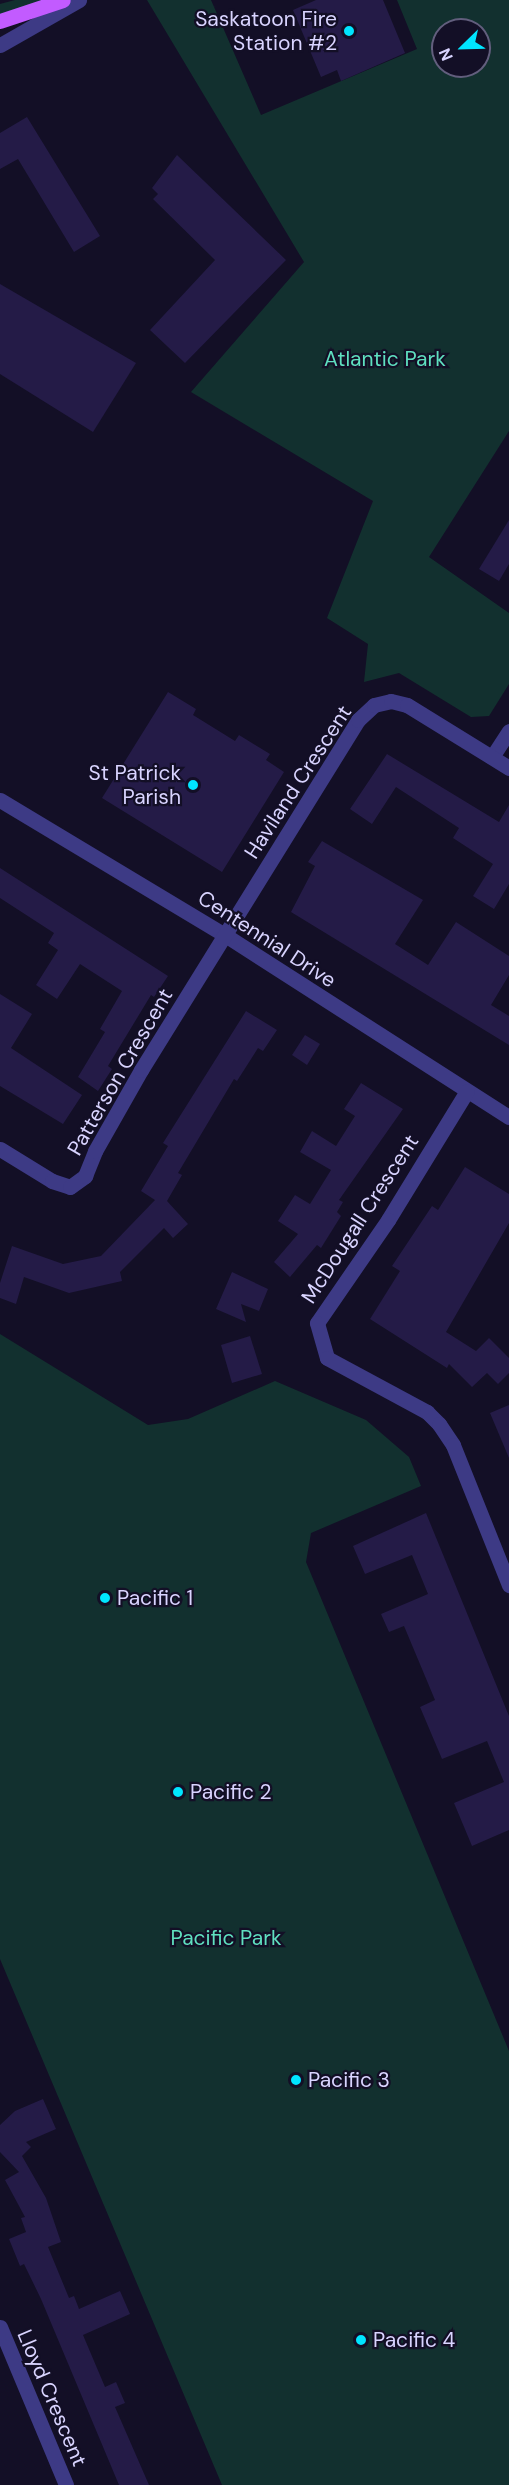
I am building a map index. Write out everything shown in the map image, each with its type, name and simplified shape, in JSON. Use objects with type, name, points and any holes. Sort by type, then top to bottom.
[{"type":"main road","points":[[0,21],[63,0]]},
{"type":"street","points":[[0,45],[79,0]]},
{"type":"street","name":"Haviland Crescent","points":[[225,935],[358,720],[374,705],[391,701],[407,705],[509,768]]},
{"type":"street","points":[[492,757],[509,731]]},
{"type":"street","name":"Centennial Drive","points":[[0,800],[225,935],[509,1117]]},
{"type":"street","name":"Patterson Crescent","points":[[0,1149],[52,1181],[70,1187],[85,1176],[94,1151],[141,1070],[225,935]]},
{"type":"street","name":"McDougall Crescent","points":[[467,1090],[388,1220],[317,1323],[327,1358],[427,1412],[439,1424],[453,1445],[509,1585]]},
{"type":"street","name":"Lloyd Crescent","points":[[0,2327],[66,2485]]},
{"type":"green space","points":[[15,0],[46,0],[0,14],[0,4]]},
{"type":"green space","name":"Atlantic Park","points":[[147,0],[211,0],[261,115],[417,49],[397,0],[509,0],[509,431],[429,557],[509,613],[509,684],[489,716],[471,717],[399,673],[364,682],[368,644],[327,618],[373,501],[191,392],[304,262]]},
{"type":"green space","name":"Pacific Park","points":[[0,1334],[148,1425],[188,1419],[275,1381],[366,1420],[409,1457],[421,1486],[311,1533],[306,1562],[509,2051],[509,2485],[222,2485],[0,1959]]},
{"type":"building","name":"Saskatoon Fire Station #2","points":[[316,0],[383,0],[405,53],[341,81],[337,70],[321,77],[293,10]]},
{"type":"building","points":[[27,117],[100,236],[74,252],[18,159],[0,169],[0,133]]},
{"type":"building","points":[[177,155],[286,260],[185,363],[150,330],[215,260],[153,199],[158,194],[152,188]]},
{"type":"building","points":[[0,284],[136,363],[93,432],[0,374]]},
{"type":"building","points":[[509,520],[509,564],[499,581],[479,569]]},
{"type":"building","name":"St Patrick Parish","points":[[168,692],[196,709],[193,715],[235,741],[239,735],[270,754],[266,760],[284,772],[222,872],[102,798]]},
{"type":"building","points":[[387,754],[499,822],[509,805],[509,884],[494,909],[473,896],[493,864],[453,838],[459,828],[396,787],[372,824],[350,809]]},
{"type":"building","points":[[322,841],[423,900],[395,944],[428,965],[456,922],[509,956],[509,975],[491,1005],[509,1016],[509,1045],[291,912],[315,866],[308,862]]},
{"type":"building","points":[[0,868],[168,976],[154,997],[151,995],[108,1066],[112,1069],[98,1091],[78,1077],[105,1032],[100,1029],[122,991],[80,964],[57,999],[36,985],[58,950],[48,943],[54,933],[0,898]]},
{"type":"building","points":[[0,994],[32,1014],[11,1048],[82,1095],[63,1124],[0,1086]]},
{"type":"building","points":[[246,1011],[277,1030],[263,1051],[258,1048],[237,1081],[234,1079],[178,1173],[182,1175],[167,1201],[188,1224],[173,1238],[164,1228],[120,1272],[122,1281],[69,1293],[24,1277],[16,1304],[0,1298],[0,1283],[12,1246],[63,1264],[101,1256],[155,1200],[141,1191],[168,1146],[163,1143]]},
{"type":"building","points":[[305,1035],[320,1044],[307,1065],[292,1055]]},
{"type":"building","points":[[361,1083],[403,1109],[339,1200],[343,1202],[337,1212],[341,1216],[321,1248],[317,1245],[290,1277],[274,1262],[298,1234],[278,1221],[295,1195],[310,1204],[331,1170],[300,1152],[312,1131],[336,1146],[355,1116],[344,1109]]},
{"type":"building","points":[[465,1167],[509,1194],[509,1223],[446,1332],[476,1351],[489,1338],[509,1358],[509,1373],[498,1384],[487,1373],[472,1387],[449,1364],[447,1368],[370,1319],[400,1271],[392,1266],[432,1206],[438,1210]]},
{"type":"building","points":[[232,1272],[268,1289],[259,1311],[241,1304],[246,1322],[216,1309]]},
{"type":"building","points":[[250,1336],[262,1374],[232,1383],[221,1345]]},
{"type":"building","points":[[509,1405],[509,1458],[490,1413]]},
{"type":"building","points":[[426,1513],[509,1716],[509,1830],[472,1846],[454,1803],[504,1782],[487,1741],[442,1759],[420,1707],[435,1700],[404,1626],[389,1632],[381,1614],[428,1594],[412,1555],[365,1574],[353,1546]]},
{"type":"building","points":[[43,2099],[56,2129],[26,2142],[31,2147],[22,2156],[46,2198],[61,2242],[48,2247],[69,2298],[74,2296],[79,2309],[120,2291],[130,2314],[83,2335],[105,2387],[116,2382],[125,2403],[115,2407],[149,2485],[119,2485],[41,2299],[24,2264],[20,2266],[9,2239],[26,2232],[21,2218],[25,2217],[5,2180],[19,2172],[0,2152],[0,2125],[15,2111]]},
{"type":"place","name":"Saskatoon Fire Station #2","points":[[349,31]]},
{"type":"place","name":"St Patrick Parish","points":[[193,785]]},
{"type":"place","name":"Pacific 1","points":[[105,1598]]},
{"type":"place","name":"Pacific 2","points":[[178,1792]]},
{"type":"place","name":"Pacific 3","points":[[296,2080]]},
{"type":"place","name":"Pacific 4","points":[[361,2340]]}]
